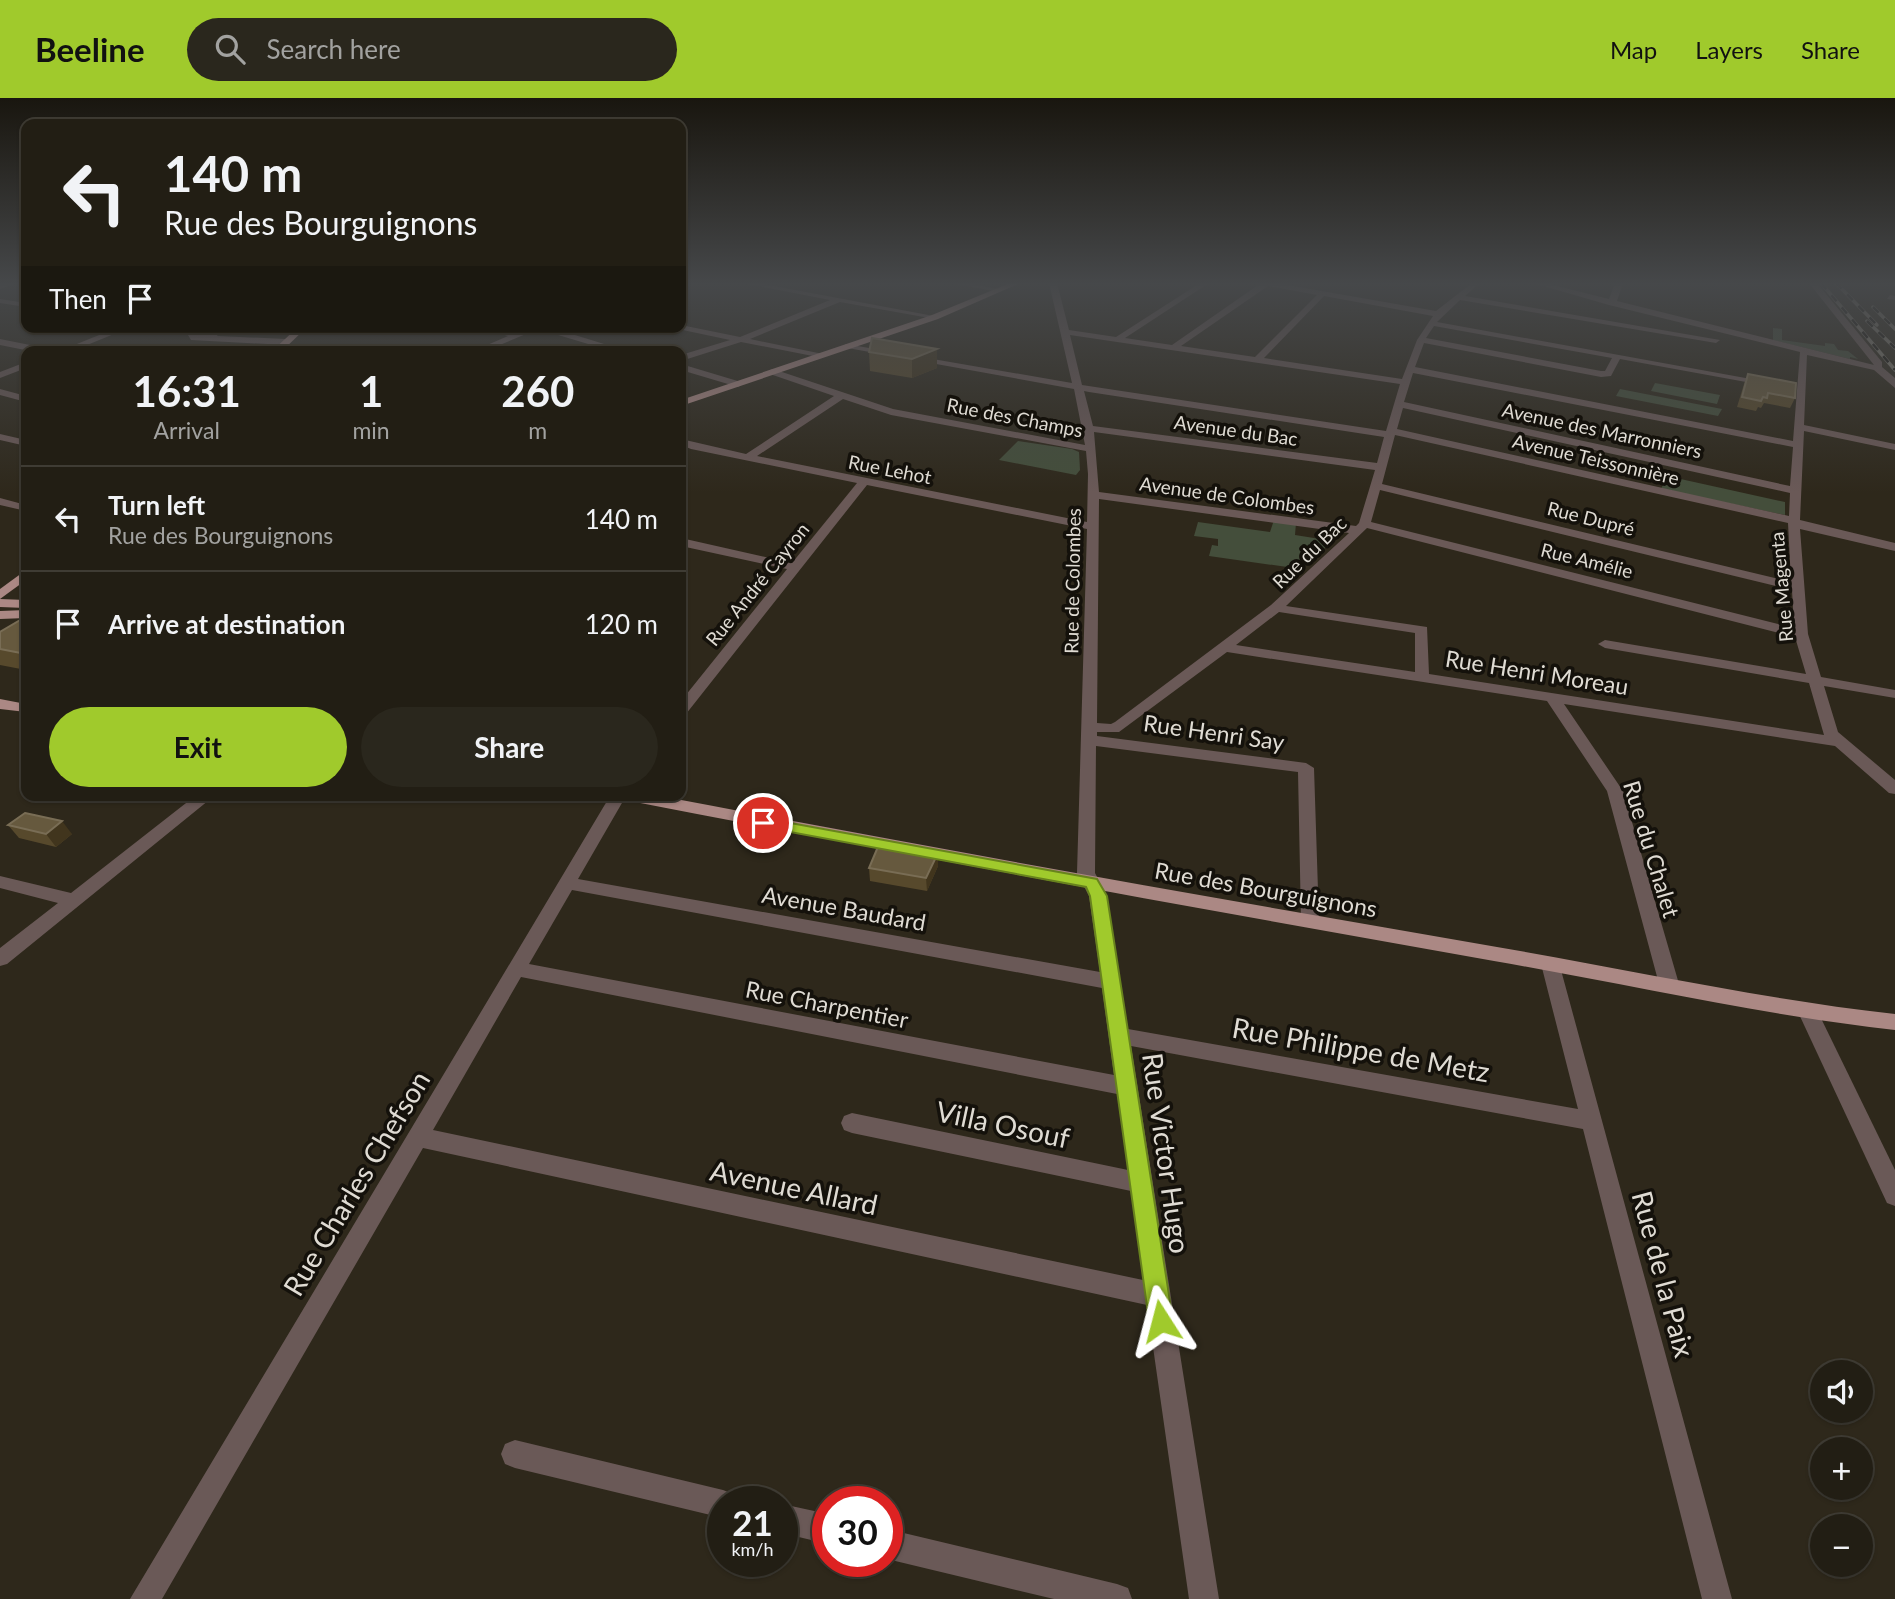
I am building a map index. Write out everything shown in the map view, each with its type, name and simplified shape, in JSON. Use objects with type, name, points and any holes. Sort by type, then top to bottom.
[{"type":"main road","points":[[686,401],[829,353]]},
{"type":"main road","points":[[2,600],[21,579]]},
{"type":"main road","points":[[2,600],[21,603]]},
{"type":"main road","points":[[2,600],[21,611]]},
{"type":"main road","points":[[0,705],[21,707]]},
{"type":"main road","name":"Rue des Bourguignons","points":[[656,801],[1091,883],[1668,984],[1808,1012],[1895,1022]]},
{"type":"street","points":[[806,353],[820,356]]},
{"type":"street","name":"Avenue Teissonnière","points":[[882,353],[1076,386],[1390,433],[1795,522],[1895,547]]},
{"type":"street","name":"Rue de Colombes","points":[[1070,353],[1088,428],[1094,474],[1086,873],[1091,883]]},
{"type":"street","points":[[1208,353],[1405,382]]},
{"type":"street","points":[[1256,360],[1263,353]]},
{"type":"street","name":"Rue du Bac","points":[[1118,736],[1276,608],[1361,527],[1416,353]]},
{"type":"street","points":[[1490,353],[1601,374],[1608,374],[1617,356]]},
{"type":"street","points":[[1602,353],[1778,385]]},
{"type":"street","points":[[1804,353],[1877,368],[1895,385]]},
{"type":"street","name":"Rue Magenta","points":[[1804,353],[1797,388],[1800,427],[1795,522],[1801,634],[1827,726],[1841,743],[1895,789]]},
{"type":"street","points":[[1871,353],[1879,364],[1877,368]]},
{"type":"street","points":[[0,374],[21,367]]},
{"type":"street","points":[[686,368],[738,384]]},
{"type":"street","points":[[1409,369],[1798,445]]},
{"type":"street","name":"Rue des Champs","points":[[773,372],[891,412],[1090,449]]},
{"type":"street","points":[[0,393],[21,398]]},
{"type":"street","points":[[747,458],[841,396]]},
{"type":"street","name":"Avenue des Marronniers","points":[[1399,404],[1797,491]]},
{"type":"street","points":[[1800,427],[1895,447]]},
{"type":"street","name":"Avenue du Bac","points":[[1088,428],[1379,467]]},
{"type":"street","points":[[0,437],[21,442]]},
{"type":"street","name":"Rue Lehot","points":[[686,444],[1094,527]]},
{"type":"street","points":[[686,451],[695,447]]},
{"type":"street","name":"Rue André Cayron","points":[[686,705],[864,481]]},
{"type":"street","name":"Rue Dupré","points":[[1374,485],[1799,588]]},
{"type":"street","name":"Avenue de Colombes","points":[[1094,495],[1361,527]]},
{"type":"street","points":[[0,502],[21,507]]},
{"type":"street","name":"Rue Amélie","points":[[1361,527],[1801,634]]},
{"type":"street","points":[[686,543],[795,567]]},
{"type":"street","points":[[1276,608],[1422,630],[1422,676]]},
{"type":"street","points":[[1605,644],[1895,694]]},
{"type":"street","name":"Rue Henri Moreau","points":[[1225,647],[1841,743]]},
{"type":"street","name":"Rue du Chalet","points":[[1553,699],[1615,791],[1668,984]]},
{"type":"street","name":"Rue Henri Say","points":[[1089,733],[1306,768],[1310,921]]},
{"type":"street","points":[[0,959],[200,801]]},
{"type":"street","name":"Rue Charles Chefson","points":[[145,1599],[615,801]]},
{"type":"street","points":[[0,882],[73,900]]},
{"type":"street","name":"Avenue Baudard","points":[[567,883],[1112,982]]},
{"type":"street","name":"Rue Victor Hugo","points":[[1091,883],[1098,896],[1121,1036],[1157,1296],[1204,1599]]},
{"type":"street","name":"Rue de la Paix","points":[[1550,964],[1717,1599]]},
{"type":"street","name":"Rue Charpentier","points":[[517,969],[1127,1087]]},
{"type":"street","points":[[1808,1012],[1895,1195]]},
{"type":"street","name":"Rue Philippe de Metz","points":[[1121,1036],[1590,1121]]},
{"type":"street","name":"Villa Osouf","points":[[852,1123],[1141,1183]]},
{"type":"street","name":"Avenue Allard","points":[[418,1137],[1157,1296]]},
{"type":"street","points":[[515,1454],[707,1500]]},
{"type":"street","points":[[903,1548],[1117,1599]]},
{"type":"green space","points":[[1826,353],[1851,353],[1858,359]]},
{"type":"green space","points":[[1655,383],[1720,395],[1717,404],[1651,391]]},
{"type":"green space","points":[[1620,389],[1722,409],[1718,416],[1616,396]]},
{"type":"green space","points":[[1018,441],[1079,452],[1080,470],[1076,475],[999,460]]},
{"type":"green space","points":[[1667,476],[1785,502],[1785,515],[1661,489]]},
{"type":"green space","points":[[1274,520],[1296,523],[1295,535],[1333,541],[1301,569],[1209,556],[1212,545],[1218,546],[1218,539],[1194,536],[1198,522],[1270,532]]},
{"type":"building","points":[[875,353],[927,353],[912,359]]},
{"type":"building","points":[[1748,374],[1796,383],[1795,398],[1768,393],[1767,398],[1763,397],[1761,401],[1742,397]]},
{"type":"building","points":[[21,620],[21,653],[0,649],[0,632]]},
{"type":"building","points":[[25,813],[62,821],[46,834],[8,825]]},
{"type":"building","points":[[880,842],[938,853],[926,878],[869,868]]},
{"type":"railway","points":[[1881,353],[1895,370]]},
{"type":"route","points":[[763,823],[1091,883],[1098,896],[1121,1036],[1161,1321]]}]
